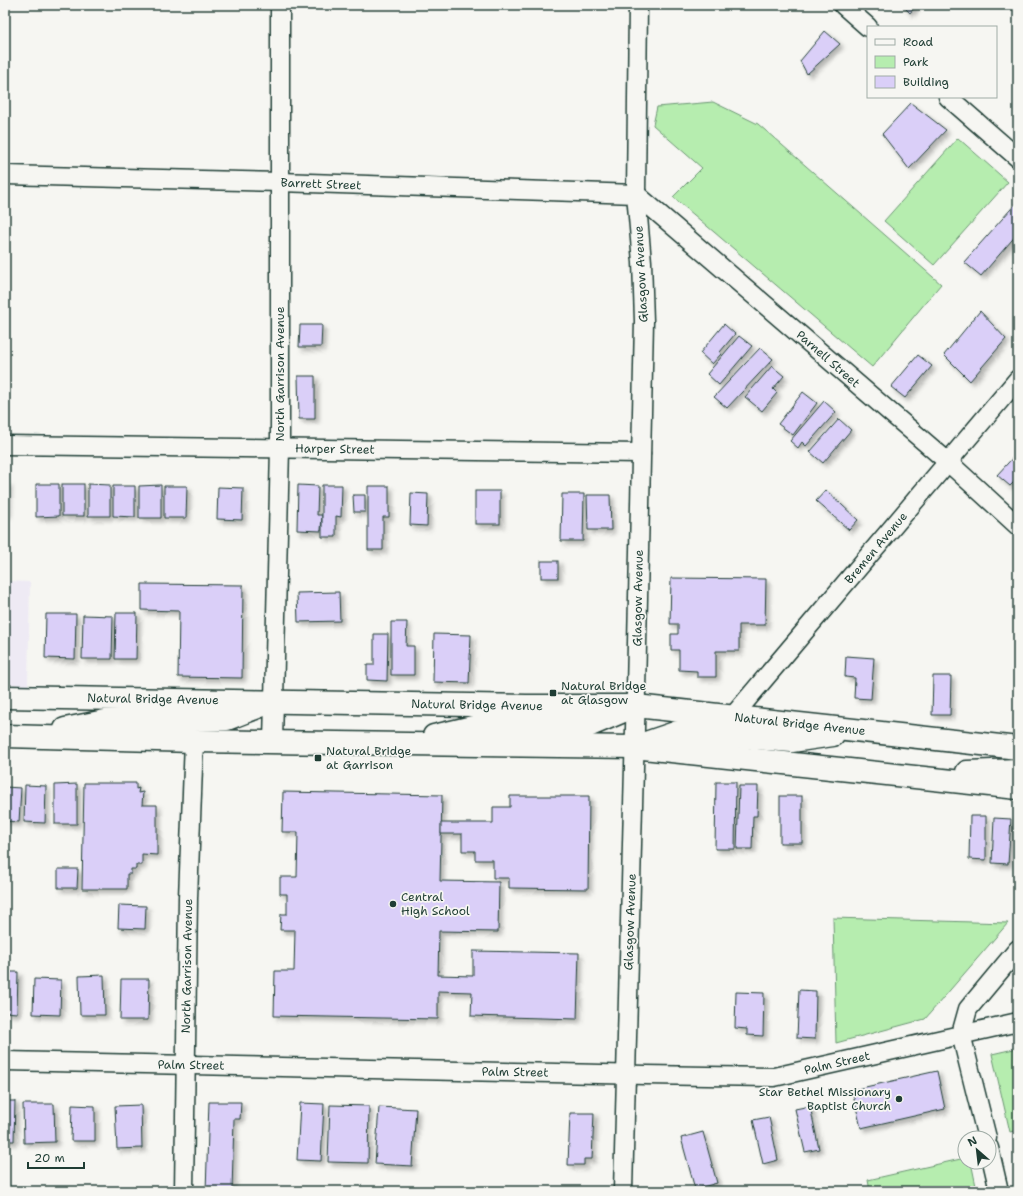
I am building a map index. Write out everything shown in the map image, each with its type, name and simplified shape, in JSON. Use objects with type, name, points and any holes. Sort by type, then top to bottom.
[{"type":"main road","name":"Natural Bridge Avenue","points":[[5,697],[526,706],[636,706],[1018,748]]},
{"type":"main road","points":[[26,737],[105,721],[227,719],[274,701]]},
{"type":"main road","points":[[398,744],[473,727],[586,727],[636,706]]},
{"type":"main road","points":[[634,747],[678,732],[792,741],[868,731]]},
{"type":"main road","points":[[5,736],[194,741],[634,747],[1018,788]]},
{"type":"main road","points":[[912,777],[977,771],[1018,770]]},
{"type":"street","name":"North Garrison Avenue","points":[[273,742],[280,448],[280,5]]},
{"type":"street","name":"Glasgow Avenue","points":[[623,1191],[636,706],[640,453],[644,321],[642,262],[636,194],[638,5]]},
{"type":"street","points":[[843,5],[867,26]]},
{"type":"street","points":[[949,98],[1018,158]]},
{"type":"street","name":"Barrett Street","points":[[5,175],[280,182],[636,194]]},
{"type":"street","name":"Parnell Street","points":[[636,194],[948,462],[1018,526]]},
{"type":"street","name":"Bremen Avenue","points":[[733,716],[1018,379]]},
{"type":"street","name":"Harper Street","points":[[5,445],[640,453]]},
{"type":"street","name":"North Garrison Avenue","points":[[184,1191],[188,898],[194,741]]},
{"type":"street","points":[[984,1130],[962,1034],[968,1009],[1018,949]]},
{"type":"street","name":"Palm Street","points":[[5,1061],[774,1077],[1018,1022]]},
{"type":"street","points":[[994,1170],[999,1191]]},
{"type":"shaded area","points":[[5,581],[30,582],[28,685],[5,684]]},
{"type":"green space","points":[[713,102],[758,124],[941,284],[872,367],[673,197],[702,168],[653,125],[657,107]]},
{"type":"green space","points":[[958,138],[1008,182],[934,265],[884,221]]},
{"type":"green space","points":[[833,918],[1008,923],[925,1019],[836,1043]]},
{"type":"green space","points":[[1018,1048],[1018,1130],[1010,1132],[992,1054]]},
{"type":"green space","points":[[957,1160],[957,1170],[973,1170],[977,1191],[870,1191],[868,1180]]},
{"type":"building","points":[[902,5],[917,5],[910,13]]},
{"type":"building","points":[[825,31],[840,44],[807,74],[800,61]]},
{"type":"building","points":[[911,103],[946,130],[909,169],[882,134]]},
{"type":"building","points":[[1018,201],[1018,233],[981,276],[964,262]]},
{"type":"building","points":[[980,311],[1006,339],[970,381],[944,355]]},
{"type":"building","points":[[724,324],[735,334],[712,364],[700,353]]},
{"type":"building","points":[[300,325],[322,325],[321,347],[299,347]]},
{"type":"building","points":[[739,336],[752,346],[719,385],[707,374]]},
{"type":"building","points":[[760,348],[773,359],[727,408],[714,397]]},
{"type":"building","points":[[918,355],[932,366],[905,398],[891,387]]},
{"type":"building","points":[[772,366],[784,376],[773,389],[777,393],[762,411],[745,397]]},
{"type":"building","points":[[298,376],[315,376],[315,419],[299,419]]},
{"type":"building","points":[[803,392],[817,403],[793,435],[778,424]]},
{"type":"building","points":[[824,401],[836,412],[806,446],[802,442],[798,448],[790,441]]},
{"type":"building","points":[[839,419],[851,430],[823,463],[810,452]]},
{"type":"building","points":[[1018,452],[1018,478],[1010,486],[997,475]]},
{"type":"building","points":[[5,483],[8,483],[7,514],[5,514]]},
{"type":"building","points":[[36,484],[59,484],[59,516],[36,517]]},
{"type":"building","points":[[62,484],[84,484],[84,516],[62,516]]},
{"type":"building","points":[[88,484],[110,485],[110,516],[88,516]]},
{"type":"building","points":[[161,485],[161,518],[139,518],[139,486]]},
{"type":"building","points":[[298,485],[318,486],[317,515],[322,515],[321,531],[297,530]]},
{"type":"building","points":[[322,485],[342,485],[341,517],[336,516],[336,537],[322,537]]},
{"type":"building","points":[[113,486],[135,486],[135,517],[113,516]]},
{"type":"building","points":[[164,486],[187,486],[186,518],[164,518]]},
{"type":"building","points":[[368,486],[389,486],[389,517],[383,517],[383,550],[368,550]]},
{"type":"building","points":[[218,487],[243,488],[242,520],[217,519]]},
{"type":"building","points":[[826,490],[858,520],[849,530],[816,501]]},
{"type":"building","points":[[475,491],[500,491],[500,524],[475,524]]},
{"type":"building","points":[[411,493],[428,494],[427,526],[410,525]]},
{"type":"building","points":[[562,494],[584,494],[583,541],[561,541]]},
{"type":"building","points":[[353,495],[365,495],[365,512],[354,512]]},
{"type":"building","points":[[587,495],[610,495],[611,530],[588,530]]},
{"type":"building","points":[[541,561],[558,561],[558,578],[541,578]]},
{"type":"building","points":[[671,578],[766,579],[765,625],[739,625],[739,651],[716,651],[716,677],[697,677],[697,671],[679,670],[679,650],[671,650],[671,634],[678,634],[678,624],[670,624]]},
{"type":"building","points":[[142,584],[243,585],[242,678],[178,677],[179,611],[142,610]]},
{"type":"building","points":[[339,592],[340,621],[298,622],[297,593]]},
{"type":"building","points":[[116,613],[137,613],[136,659],[115,659]]},
{"type":"building","points":[[46,614],[76,614],[75,659],[45,658]]},
{"type":"building","points":[[83,615],[113,616],[112,659],[82,659]]},
{"type":"building","points":[[391,622],[407,622],[406,646],[414,646],[414,675],[391,675]]},
{"type":"building","points":[[374,634],[388,634],[387,681],[367,680],[367,665],[374,665]]},
{"type":"building","points":[[434,634],[471,635],[469,683],[433,682]]},
{"type":"building","points":[[846,656],[874,658],[871,699],[854,698],[855,678],[845,677]]},
{"type":"building","points":[[933,676],[951,676],[950,715],[932,715]]},
{"type":"building","points":[[716,782],[736,782],[735,849],[715,849]]},
{"type":"building","points":[[84,783],[136,783],[136,789],[139,788],[138,793],[143,792],[142,805],[157,805],[157,855],[142,854],[142,865],[136,865],[136,869],[131,869],[131,874],[127,874],[127,889],[82,889]]},
{"type":"building","points":[[77,784],[77,824],[55,824],[55,785]]},
{"type":"building","points":[[25,785],[46,786],[45,823],[24,822]]},
{"type":"building","points":[[739,786],[758,786],[757,816],[753,816],[752,849],[737,849]]},
{"type":"building","points":[[5,787],[21,788],[19,822],[5,821]]},
{"type":"building","name":"Central High School","points":[[283,792],[442,795],[440,881],[499,882],[498,932],[439,931],[438,975],[473,976],[473,951],[579,953],[577,1019],[471,1016],[472,992],[438,991],[438,1019],[274,1016],[275,971],[294,971],[295,930],[280,930],[281,914],[287,914],[287,894],[280,894],[280,877],[297,877],[298,832],[282,832]]},
{"type":"building","points":[[510,796],[589,796],[588,889],[509,888],[509,878],[493,878],[493,860],[475,860],[475,851],[462,851],[462,834],[441,834],[441,823],[493,823],[493,807],[510,807]]},
{"type":"building","points":[[780,796],[802,796],[802,843],[780,843]]},
{"type":"building","points":[[970,816],[986,816],[986,860],[969,859]]},
{"type":"building","points":[[994,818],[1011,819],[1008,864],[992,863]]},
{"type":"building","points":[[58,869],[78,869],[77,888],[58,888]]},
{"type":"building","points":[[119,905],[146,906],[145,929],[118,928]]},
{"type":"building","points":[[5,972],[18,972],[17,1013],[5,1012]]},
{"type":"building","points":[[104,975],[105,1015],[80,1015],[79,976]]},
{"type":"building","points":[[34,979],[61,980],[60,1015],[33,1014]]},
{"type":"building","points":[[121,979],[149,979],[148,1020],[120,1020]]},
{"type":"building","points":[[799,990],[816,991],[815,1039],[797,1038]]},
{"type":"building","points":[[736,992],[764,993],[763,1036],[747,1035],[747,1029],[735,1028]]},
{"type":"building","name":"Star Bethel Missionary Baptist Church","points":[[937,1071],[945,1109],[861,1128],[852,1090]]},
{"type":"building","points":[[5,1101],[15,1101],[14,1141],[5,1141]]},
{"type":"building","points":[[209,1102],[241,1102],[240,1119],[234,1119],[232,1191],[206,1191]]},
{"type":"building","points":[[300,1103],[324,1104],[321,1161],[297,1160]]},
{"type":"building","points":[[23,1104],[54,1104],[55,1142],[24,1143]]},
{"type":"building","points":[[72,1105],[95,1106],[95,1141],[71,1141]]},
{"type":"building","points":[[141,1105],[142,1148],[117,1149],[115,1106]]},
{"type":"building","points":[[330,1105],[369,1106],[368,1163],[328,1162]]},
{"type":"building","points":[[810,1106],[819,1149],[805,1152],[795,1109]]},
{"type":"building","points":[[379,1107],[416,1109],[412,1166],[375,1164]]},
{"type":"building","points":[[570,1113],[594,1113],[592,1159],[584,1159],[584,1165],[568,1165]]},
{"type":"building","points":[[769,1117],[778,1160],[763,1164],[753,1120]]},
{"type":"building","points":[[703,1132],[717,1183],[695,1189],[681,1138]]},
{"type":"place","name":"Natural Bridge at Glasgow","points":[[553,693]]},
{"type":"place","name":"Natural Bridge at Garrison","points":[[318,758]]},
{"type":"place","name":"Central High School","points":[[393,904]]},
{"type":"place","name":"Star Bethel Missionary Baptist Church","points":[[899,1099]]}]
